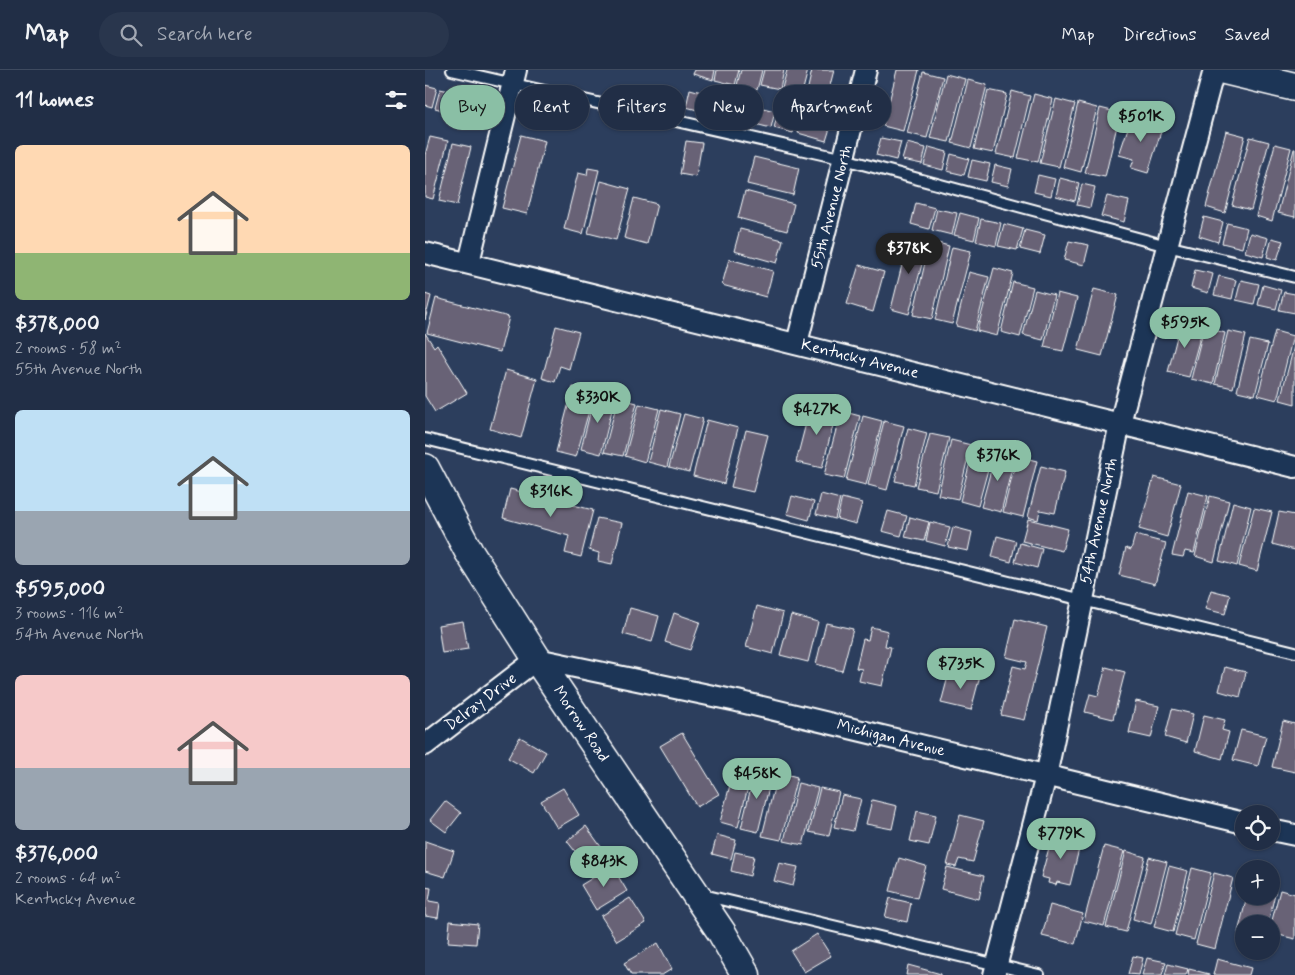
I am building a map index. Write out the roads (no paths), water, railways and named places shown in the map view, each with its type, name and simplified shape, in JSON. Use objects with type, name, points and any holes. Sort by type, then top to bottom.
[{"type":"street","name":"55th Avenue North","points":[[797,344],[866,70]]},
{"type":"street","name":"54th Avenue North","points":[[995,970],[1046,776],[1120,424],[1214,70]]},
{"type":"street","points":[[1223,70],[1295,87]]},
{"type":"street","points":[[469,262],[515,77]]},
{"type":"street","name":"Kentucky Avenue","points":[[425,253],[469,262],[1295,467]]},
{"type":"street","name":"Morrow Road","points":[[425,468],[469,552],[537,659],[722,933],[746,975]]},
{"type":"street","name":"Delray Drive","points":[[425,745],[537,659]]},
{"type":"street","name":"Michigan Avenue","points":[[537,659],[737,701],[1235,821]]},
{"type":"street","points":[[1280,832],[1295,835]]},
{"type":"lane","points":[[452,70],[515,77],[844,158],[1167,246],[1295,277]]},
{"type":"lane","points":[[425,439],[1295,652]]},
{"type":"lane","points":[[695,893],[995,970],[1039,975]]}]
